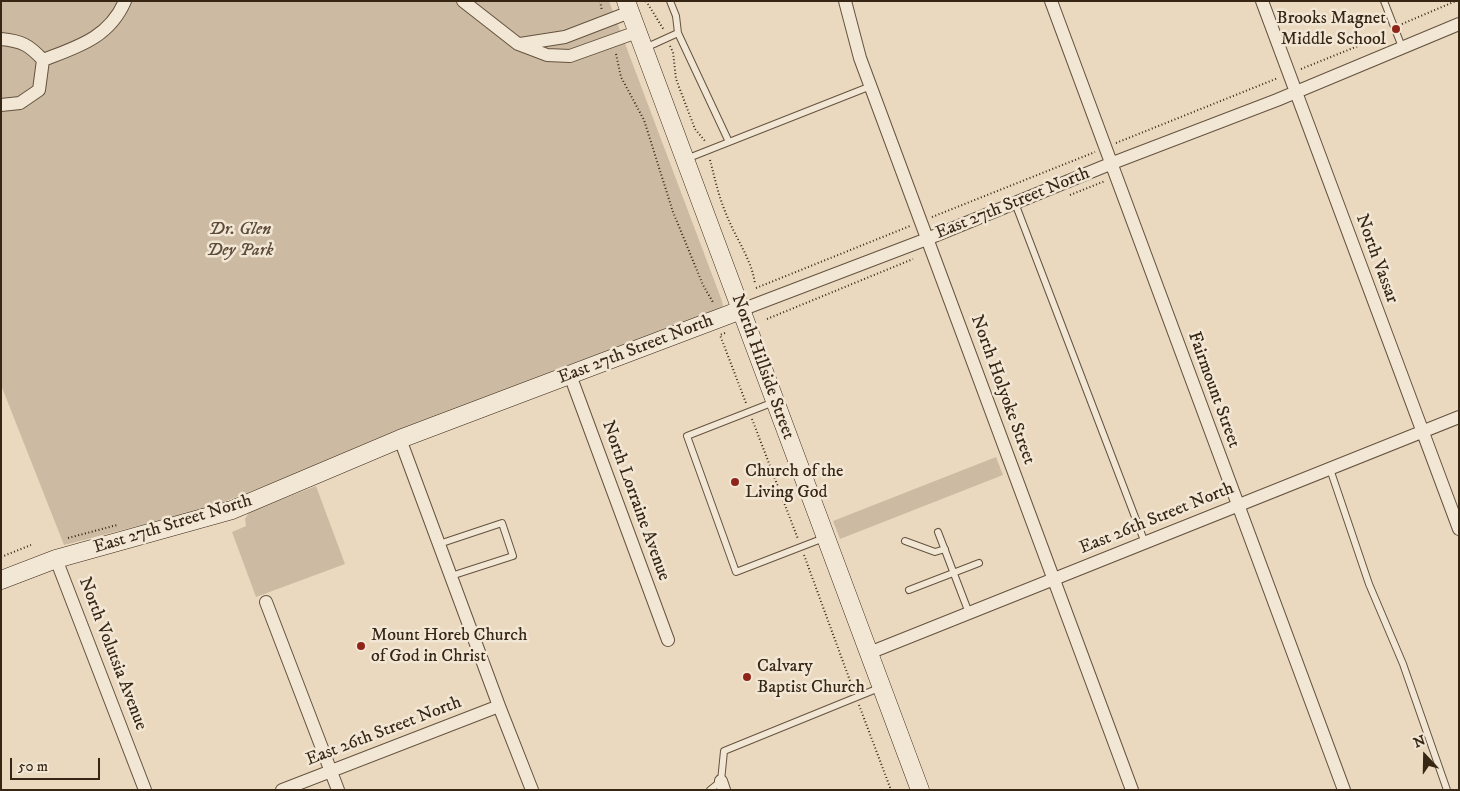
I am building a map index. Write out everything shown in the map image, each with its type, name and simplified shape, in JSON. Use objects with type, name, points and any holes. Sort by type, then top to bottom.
[{"type":"main road","name":"North Hillside Street","points":[[628,7],[920,790]]},
{"type":"main road","name":"East 27th Street North","points":[[1,580],[56,559],[232,510],[400,439],[741,310]]},
{"type":"street","points":[[43,60],[79,47],[104,32],[125,1]]},
{"type":"street","points":[[463,1],[518,44],[547,55],[570,56],[612,41],[640,40]]},
{"type":"street","name":"North Holyoke Street","points":[[844,1],[860,58],[1132,790]]},
{"type":"street","name":"Fairmount Street","points":[[1051,1],[1344,790]]},
{"type":"street","name":"North Vassar","points":[[1262,1],[1459,529]]},
{"type":"street","points":[[518,44],[542,42],[565,37],[605,22],[628,7]]},
{"type":"street","name":"East 27th Street North","points":[[741,310],[927,239],[1110,164],[1296,92],[1459,24]]},
{"type":"street","points":[[1,40],[18,41],[32,48],[43,60]]},
{"type":"street","points":[[1,105],[20,103],[38,90],[43,60]]},
{"type":"street","name":"North Lorraine Avenue","points":[[570,375],[668,640]]},
{"type":"street","name":"East 26th Street North","points":[[869,653],[1459,417]]},
{"type":"street","points":[[400,439],[532,790]]},
{"type":"street","name":"North Volutsia Avenue","points":[[56,559],[145,790]]},
{"type":"street","points":[[266,602],[338,790]]},
{"type":"street","name":"East 26th Street North","points":[[282,790],[499,706]]},
{"type":"lane","points":[[670,1],[676,16],[678,33],[729,142]]},
{"type":"lane","points":[[1384,1],[1402,47]]},
{"type":"lane","points":[[640,40],[678,33]]},
{"type":"lane","points":[[685,160],[871,86]]},
{"type":"lane","points":[[1015,203],[1145,543]]},
{"type":"lane","points":[[775,401],[687,436],[736,572],[826,538]]},
{"type":"lane","points":[[1330,469],[1369,584],[1403,664],[1447,790]]},
{"type":"lane","points":[[439,544],[502,523],[514,556],[451,576]]},
{"type":"lane","points":[[938,532],[970,613]]},
{"type":"lane","points":[[905,541],[935,552],[945,549]]},
{"type":"lane","points":[[909,590],[979,563]]},
{"type":"lane","points":[[710,790],[723,785],[724,751],[882,687]]},
{"type":"path","points":[[600,1],[605,22]]},
{"type":"path","points":[[612,41],[621,77],[644,120],[673,212],[703,286],[715,306]]},
{"type":"path","points":[[729,332],[720,335],[891,790]]},
{"type":"path","points":[[1,557],[30,545]]},
{"type":"green space","name":"Dr. Glen Dey Park","points":[[1,1],[609,1],[723,306],[719,310],[208,508],[64,545],[1,385]]},
{"type":"green space","points":[[996,457],[1003,475],[840,539],[833,521]]},
{"type":"green space","points":[[316,486],[345,564],[256,597],[232,532],[246,526],[245,519],[249,512]]},
{"type":"place","name":"Brooks Magnet Middle School","points":[[1396,29]]},
{"type":"place","name":"Church of the Living God","points":[[735,482]]},
{"type":"place","name":"Mount Horeb Church of God in Christ","points":[[361,646]]},
{"type":"place","name":"Calvary Baptist Church","points":[[747,677]]}]
